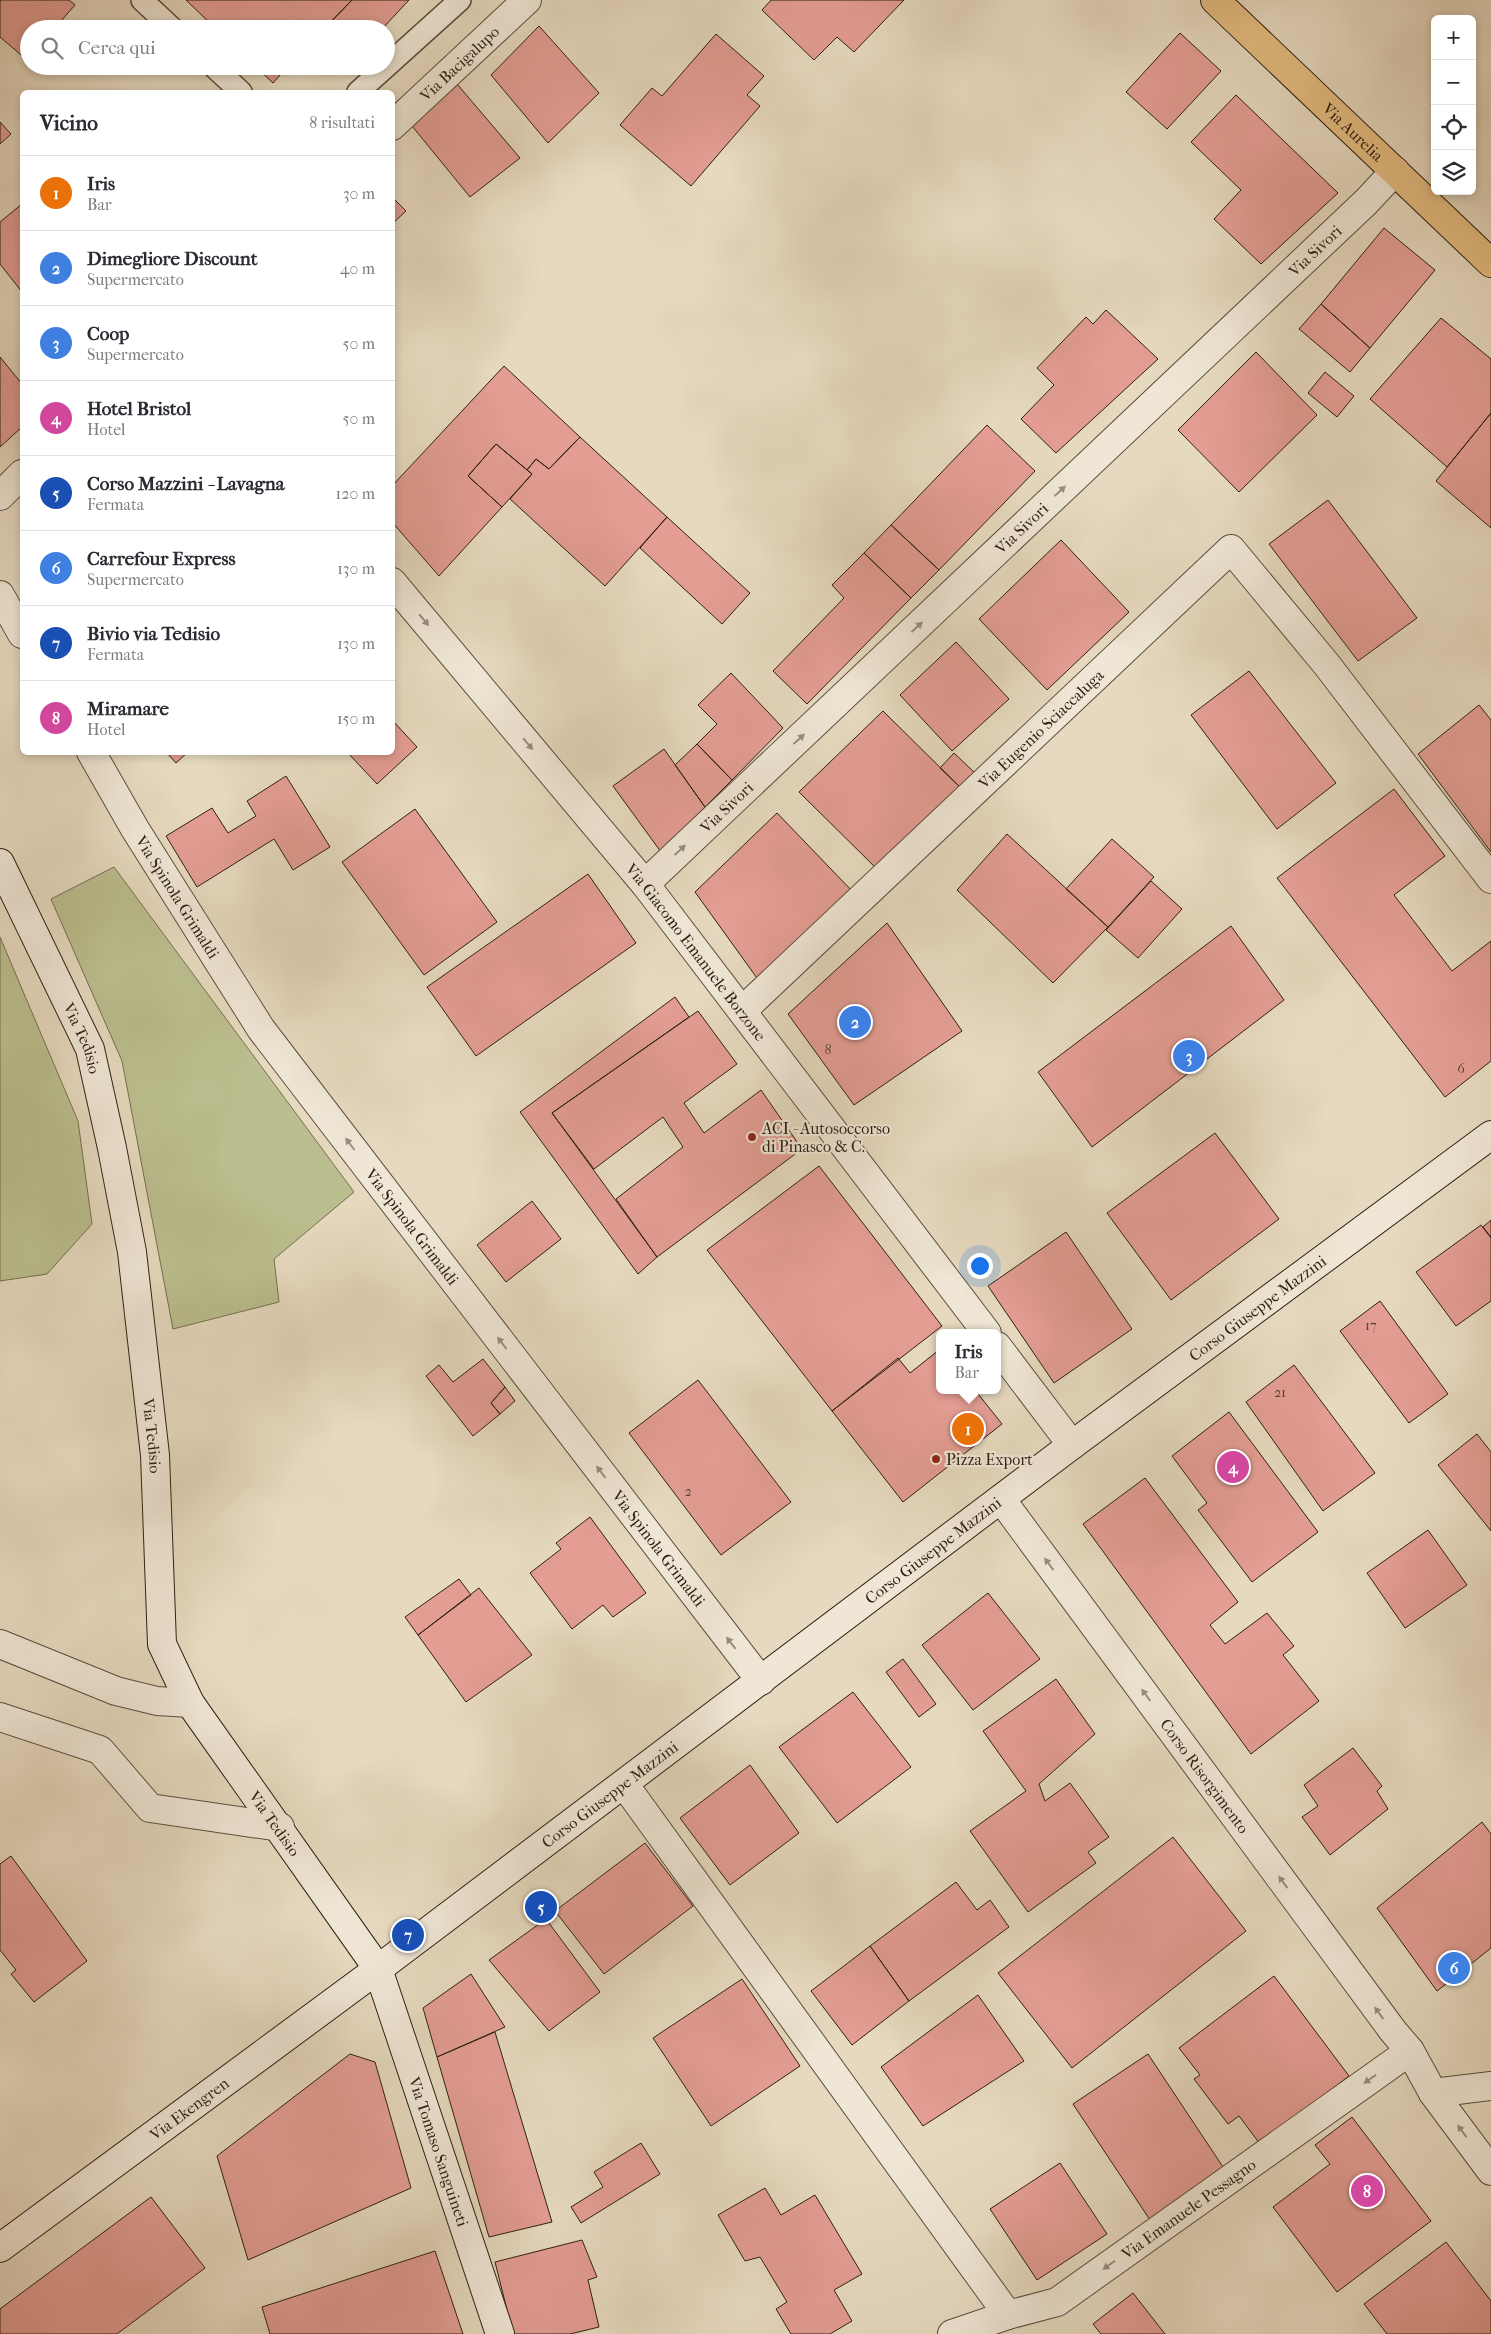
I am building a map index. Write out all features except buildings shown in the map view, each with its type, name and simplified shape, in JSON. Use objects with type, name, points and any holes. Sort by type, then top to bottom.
[{"type":"main road","name":"Via Aurelia","points":[[1215,0],[1491,263]]},
{"type":"street","name":"Via Bacigalupo","points":[[395,123],[527,0]]},
{"type":"street","name":"Via Sivori","points":[[645,884],[1366,202],[1395,171]]},
{"type":"street","points":[[0,496],[20,476]]},
{"type":"street","name":"Via Eugenio Sciaccaluga","points":[[742,1011],[1231,549],[1327,665],[1491,879]]},
{"type":"street","name":"Via Giacomo Emanuele Borzone","points":[[395,586],[645,884],[984,1329]]},
{"type":"street","points":[[0,595],[20,630]]},
{"type":"street","name":"Via Spinola Grimaldi","points":[[93,755],[135,829],[261,1029],[762,1681]]},
{"type":"street","name":"Via Tedisio","points":[[0,863],[90,1050],[132,1252],[155,1455],[162,1644],[190,1703],[280,1827],[378,1969]]},
{"type":"street","name":"Corso Giuseppe Mazzini","points":[[378,1969],[762,1681],[1072,1445],[1491,1135]]},
{"type":"street","points":[[1001,1351],[1072,1445]]},
{"type":"street","name":"Corso Risorgimento","points":[[1001,1499],[1393,2031],[1410,2051],[1434,2093],[1491,2170]]},
{"type":"street","points":[[0,1644],[116,1691],[157,1701],[190,1703]]},
{"type":"street","points":[[0,1717],[100,1750],[150,1808],[280,1827]]},
{"type":"street","points":[[624,1784],[1008,2315]]},
{"type":"street","name":"Via Ekengren","points":[[0,2248],[378,1969]]},
{"type":"street","name":"Via Tomaso Sanguineti","points":[[378,1969],[500,2334]]},
{"type":"street","name":"Via Emanuele Pessagno","points":[[952,2334],[1008,2315],[1057,2302],[1410,2051]]},
{"type":"street","points":[[1434,2093],[1491,2086]]},
{"type":"lane","points":[[142,0],[163,20]]},
{"type":"lane","points":[[395,59],[460,0]]},
{"type":"lane","points":[[223,75],[239,90]]},
{"type":"lane","points":[[360,90],[377,75]]},
{"type":"green space","points":[[114,867],[354,1192],[274,1259],[279,1302],[173,1329],[122,1061],[51,899]]},
{"type":"green space","points":[[0,937],[78,1121],[92,1224],[47,1274],[0,1281]]},
{"type":"place","name":"Dimegliore Discount","points":[[855,1022]]},
{"type":"place","name":"Coop","points":[[1189,1056]]},
{"type":"place","name":"ACI - Autosoccorso di Pinasco & C.","points":[[752,1137]]},
{"type":"place","name":"Iris","points":[[968,1429]]},
{"type":"place","name":"Pizza Export","points":[[936,1459]]},
{"type":"place","name":"Hotel Bristol","points":[[1233,1467]]},
{"type":"place","name":"Corso Mazzini - Lavagna","points":[[541,1907]]},
{"type":"place","name":"Bivio via Tedisio","points":[[408,1935]]},
{"type":"place","name":"Carrefour Express","points":[[1454,1968]]},
{"type":"place","name":"Miramare","points":[[1367,2191]]}]
